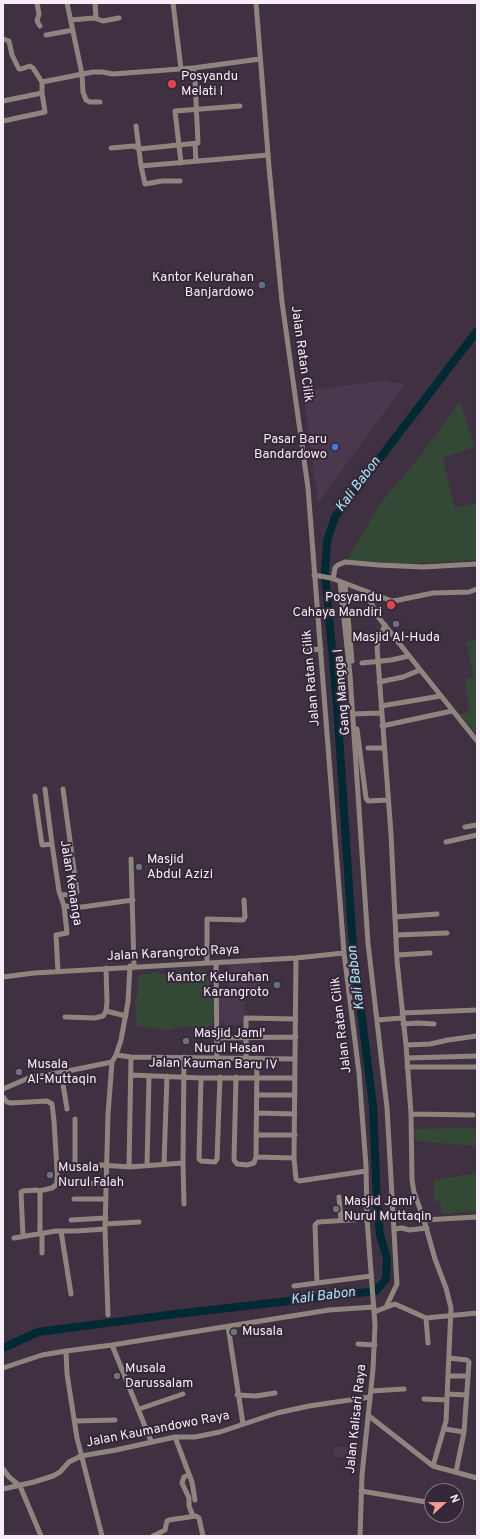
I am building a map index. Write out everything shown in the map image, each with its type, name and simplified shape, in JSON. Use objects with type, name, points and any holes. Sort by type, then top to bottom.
[{"type":"street","points":[[37,3],[39,14],[37,21],[40,26]]},
{"type":"street","points":[[67,3],[82,74],[83,92],[86,100],[90,102],[100,102]]},
{"type":"street","points":[[95,3],[96,18]]},
{"type":"street","points":[[173,3],[181,69]]},
{"type":"street","name":"Jalan Ratan Cilik","points":[[256,3],[268,155],[282,302],[308,488],[316,575],[315,650],[344,953],[355,1028],[366,1171],[367,1219],[374,1308]]},
{"type":"street","points":[[71,20],[96,18],[103,21],[120,18]]},
{"type":"street","points":[[46,35],[73,30]]},
{"type":"street","points":[[3,39],[9,41],[13,56],[19,69],[32,66],[42,82],[45,112],[3,121]]},
{"type":"street","points":[[42,82],[82,74],[102,72],[113,74],[193,68],[260,59]]},
{"type":"street","points":[[111,148],[134,146],[139,149],[195,144],[199,142],[193,68]]},
{"type":"street","points":[[3,101],[42,93]]},
{"type":"street","points":[[181,163],[175,112],[240,106]]},
{"type":"street","points":[[136,126],[143,181],[146,184],[162,181],[180,181]]},
{"type":"street","points":[[195,144],[196,162]]},
{"type":"street","points":[[141,166],[268,155]]},
{"type":"street","points":[[332,578],[335,568],[345,562],[423,567],[477,564]]},
{"type":"street","points":[[316,575],[332,578],[342,583],[392,600],[433,593],[469,592],[477,589]]},
{"type":"street","name":"Gang Mangga I","points":[[342,583],[354,714],[366,798],[368,800],[388,800]]},
{"type":"street","points":[[365,591],[375,611],[385,625],[477,742]]},
{"type":"street","points":[[385,625],[377,644],[397,955],[411,1114],[412,1180],[414,1192],[427,1228],[435,1259],[449,1298],[451,1308],[445,1429],[433,1466]]},
{"type":"street","points":[[362,663],[378,662],[409,656]]},
{"type":"street","points":[[379,682],[403,677],[420,670]]},
{"type":"street","points":[[381,706],[441,696]]},
{"type":"street","points":[[382,726],[452,711]]},
{"type":"street","points":[[381,713],[354,714],[368,942],[387,1108],[395,1229],[397,1284],[386,1307]]},
{"type":"street","points":[[368,748],[383,748]]},
{"type":"street","name":"Jalan Kenanga","points":[[45,789],[52,844],[60,895],[64,906],[67,933],[56,936],[58,972]]},
{"type":"street","points":[[60,895],[78,892],[63,789]]},
{"type":"street","points":[[35,796],[42,845],[52,844]]},
{"type":"street","points":[[465,827],[477,825]]},
{"type":"street","points":[[446,842],[477,835]]},
{"type":"street","points":[[108,1315],[105,1224],[108,1114],[112,1062],[116,1055],[126,1016],[132,966],[131,859]]},
{"type":"street","points":[[64,906],[82,907],[132,900]]},
{"type":"street","points":[[207,963],[207,919],[243,920],[245,917],[244,900]]},
{"type":"street","points":[[395,917],[437,914]]},
{"type":"street","points":[[396,935],[447,933]]},
{"type":"street","name":"Jalan Karangroto Raya","points":[[3,977],[34,973],[132,966],[296,958],[344,953]]},
{"type":"street","points":[[397,955],[430,953]]},
{"type":"street","points":[[296,958],[294,1158],[296,1179],[299,1181],[366,1171]]},
{"type":"street","points":[[216,962],[218,1038],[217,1058]]},
{"type":"street","points":[[65,1017],[99,1018],[103,1016],[106,1011],[106,968]]},
{"type":"street","points":[[377,1020],[402,1019],[477,1010]]},
{"type":"street","points":[[106,1011],[126,1016]]},
{"type":"street","points":[[246,1058],[246,1018],[296,1019]]},
{"type":"street","points":[[402,1019],[418,1023],[434,1024]]},
{"type":"street","points":[[406,1045],[430,1044],[450,1039],[477,1036]]},
{"type":"street","points":[[218,1038],[296,1037]]},
{"type":"street","points":[[116,1055],[131,1057],[295,1059]]},
{"type":"street","points":[[406,1058],[477,1056]]},
{"type":"street","points":[[130,1166],[131,1057]]},
{"type":"street","points":[[184,1057],[184,1204]]},
{"type":"street","points":[[236,1078],[234,1160],[237,1164],[247,1165],[254,1163],[256,1157],[257,1058]]},
{"type":"street","points":[[3,1089],[31,1077],[112,1062]]},
{"type":"street","points":[[407,1067],[477,1067]]},
{"type":"street","points":[[61,1072],[67,1109]]},
{"type":"street","name":"Jalan Kauman Baru IV","points":[[131,1075],[201,1078],[295,1078]]},
{"type":"street","points":[[147,1166],[149,1076]]},
{"type":"street","points":[[164,1164],[167,1076]]},
{"type":"street","points":[[201,1078],[200,1160],[216,1161],[220,1077]]},
{"type":"street","points":[[257,1095],[295,1095]]},
{"type":"street","points":[[3,1097],[7,1102],[11,1103],[47,1101],[52,1104],[58,1183]]},
{"type":"street","points":[[257,1113],[295,1114]]},
{"type":"street","points":[[411,1114],[473,1115]]},
{"type":"street","points":[[75,1119],[75,1168]]},
{"type":"street","points":[[256,1135],[295,1136]]},
{"type":"street","points":[[256,1157],[294,1158]]},
{"type":"street","points":[[57,1170],[106,1165],[147,1166],[183,1163]]},
{"type":"street","points":[[23,1236],[21,1192],[39,1191],[52,1188],[58,1183],[106,1183]]},
{"type":"street","points":[[39,1191],[42,1253]]},
{"type":"street","points":[[339,1197],[341,1220]]},
{"type":"street","points":[[74,1199],[106,1199]]},
{"type":"street","points":[[424,1220],[477,1217]]},
{"type":"street","points":[[317,1283],[315,1225],[318,1222],[367,1219]]},
{"type":"street","points":[[71,1220],[105,1224],[139,1222]]},
{"type":"street","points":[[14,1238],[41,1233],[76,1231],[105,1224]]},
{"type":"street","points":[[395,1229],[404,1228],[409,1230],[427,1228]]},
{"type":"street","points":[[61,1231],[70,1294]]},
{"type":"street","points":[[294,1286],[371,1279]]},
{"type":"street","points":[[3,1368],[36,1356],[66,1350],[112,1345],[329,1310],[386,1307],[398,1304],[426,1318],[477,1313]]},
{"type":"street","name":"Jalan Kalisari Raya","points":[[360,1536],[361,1491],[365,1434],[369,1416],[375,1345],[374,1308]]},
{"type":"street","points":[[426,1318],[428,1343]]},
{"type":"street","points":[[228,1326],[237,1395],[243,1424]]},
{"type":"street","points":[[358,1344],[375,1345]]},
{"type":"street","points":[[112,1345],[151,1442]]},
{"type":"street","points":[[66,1350],[67,1374],[74,1421],[81,1456],[102,1536]]},
{"type":"street","points":[[449,1358],[468,1361],[464,1432],[456,1472]]},
{"type":"street","points":[[448,1376],[468,1376]]},
{"type":"street","points":[[371,1391],[404,1389]]},
{"type":"street","points":[[237,1395],[256,1396],[274,1393]]},
{"type":"street","points":[[139,1409],[183,1394]]},
{"type":"street","points":[[424,1399],[467,1395]]},
{"type":"street","name":"Jalan Kaumandowo Raya","points":[[3,1489],[20,1486],[53,1476],[60,1472],[69,1462],[81,1456],[176,1437],[195,1437],[220,1432],[277,1413],[309,1406],[370,1397]]},
{"type":"street","points":[[369,1416],[433,1466],[477,1478]]},
{"type":"street","points":[[74,1421],[115,1420]]},
{"type":"street","points":[[445,1429],[464,1432]]},
{"type":"street","points":[[176,1437],[189,1475],[195,1500]]},
{"type":"street","points":[[3,1469],[9,1477],[20,1486],[41,1536]]},
{"type":"street","points":[[189,1475],[184,1477],[182,1483],[189,1498],[193,1516]]},
{"type":"street","points":[[361,1491],[424,1502]]},
{"type":"street","points":[[153,1536],[165,1530],[168,1520],[193,1516],[197,1516],[199,1518],[203,1536]]},
{"type":"shaded area","name":"Pasar Baru Bandardowo","points":[[382,381],[405,384],[318,503],[303,391]]},
{"type":"shaded area","points":[[228,962],[261,962],[261,990],[244,991],[245,1023],[225,1026],[225,1021],[219,1021],[218,991],[228,991]]},
{"type":"shaded area","points":[[358,1446],[359,1457],[334,1457],[333,1447]]},
{"type":"green space","points":[[460,402],[474,447],[443,458],[455,508],[477,503],[477,560],[405,564],[347,560],[380,504],[416,461]]},
{"type":"green space","points":[[477,639],[477,735],[459,714],[469,713],[465,679],[474,677],[466,642]]},
{"type":"green space","points":[[199,969],[205,970],[209,973],[211,982],[210,993],[214,999],[213,1024],[206,1028],[181,1027],[168,1030],[137,1026],[135,1000],[139,989],[137,980],[140,974],[151,974],[155,971],[165,975],[178,970],[191,973]]},
{"type":"green space","points":[[471,1128],[477,1130],[477,1146],[415,1141],[415,1129]]},
{"type":"green space","points":[[477,1173],[477,1211],[442,1214],[440,1201],[434,1201],[434,1180]]},
{"type":"waterway","name":"Kali Babon","points":[[3,1348],[38,1332],[176,1314],[376,1291],[386,1279],[387,1258],[380,1235],[377,1203],[373,1105],[353,948],[337,705],[325,572],[327,541],[335,517],[477,331]]},
{"type":"place","name":"Posyandu Melati I","points":[[172,84]]},
{"type":"place","name":"Kantor Kelurahan Banjardowo","points":[[262,285]]},
{"type":"place","name":"Pasar Baru Bandardowo","points":[[335,447]]},
{"type":"place","name":"Posyandu Cahaya Mandiri","points":[[391,605]]},
{"type":"place","name":"Masjid Al-Huda","points":[[396,624]]},
{"type":"place","name":"Masjid Abdul Azizi","points":[[139,867]]},
{"type":"place","name":"Kantor Kelurahan Karangroto","points":[[277,985]]},
{"type":"place","name":"Masjid Jami' Nurul Hasan","points":[[186,1041]]},
{"type":"place","name":"Musala Al-Muttaqin","points":[[19,1072]]},
{"type":"place","name":"Musala Nurul Falah","points":[[50,1175]]},
{"type":"place","name":"Masjid Jami' Nurul Muttaqin","points":[[336,1209]]},
{"type":"place","name":"Musala","points":[[234,1332]]},
{"type":"place","name":"Musala Darussalam","points":[[117,1376]]}]
